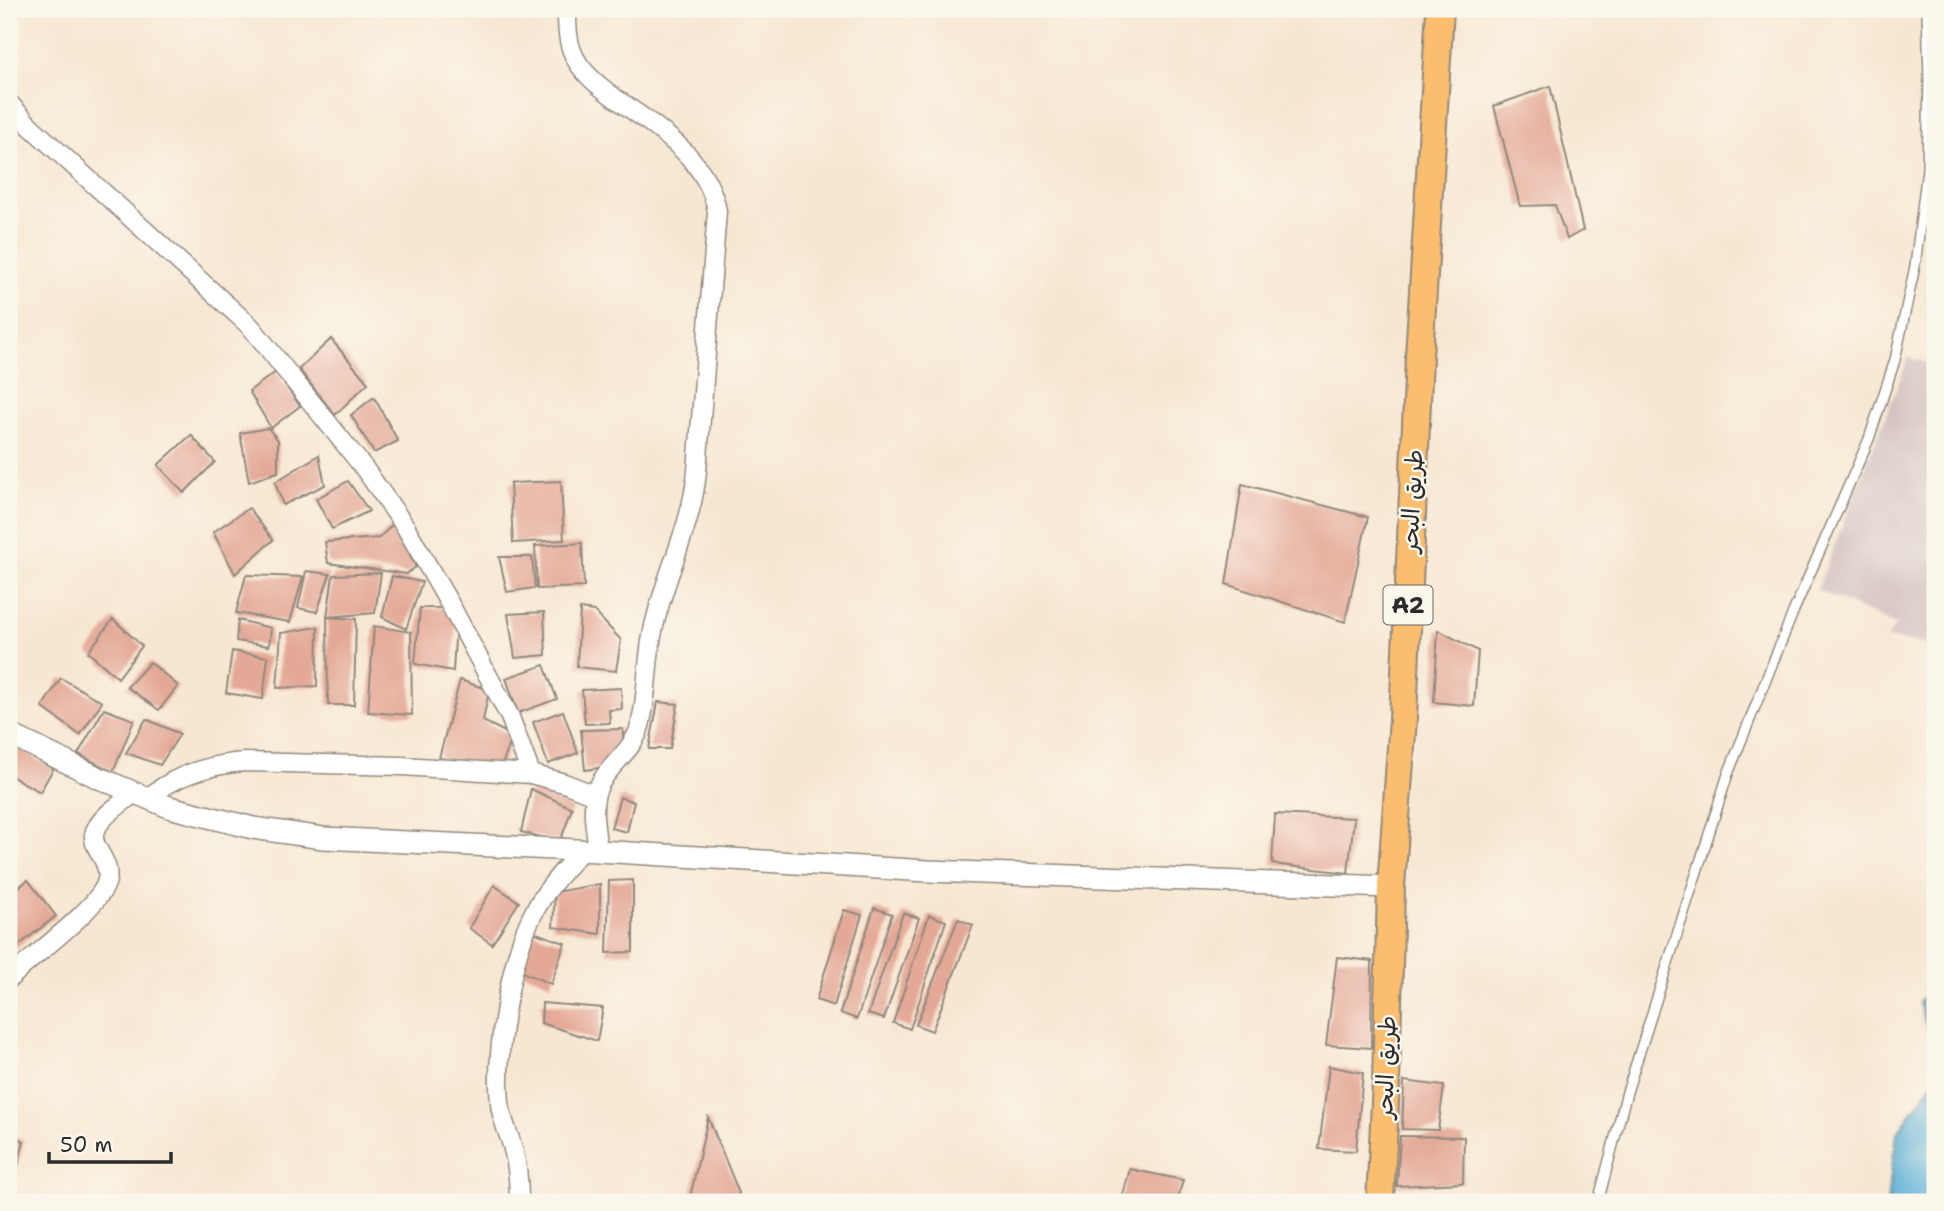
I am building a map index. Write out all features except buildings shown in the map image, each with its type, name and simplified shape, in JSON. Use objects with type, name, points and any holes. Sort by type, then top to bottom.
[{"type":"main road","name":"طريق البحر","points":[[1380,1202],[1391,887],[1403,719],[1419,357],[1440,9]]},
{"type":"street","points":[[519,1202],[516,1162],[499,1100],[502,1046],[511,985],[532,915],[551,886],[590,851],[596,795],[603,779],[629,748],[640,727],[653,630],[692,506],[717,211],[711,190],[684,152],[653,124],[604,89],[578,64],[568,39],[567,9]]},
{"type":"street","points":[[9,103],[30,126],[251,327],[364,468],[405,526],[452,608],[510,718],[531,774]]},
{"type":"street","points":[[9,734],[169,807],[219,820],[323,838],[955,872],[1391,887]]},
{"type":"street","points":[[9,979],[101,893],[108,875],[105,860],[94,837],[95,829],[140,796],[182,776],[221,764],[244,762],[401,766],[531,774],[596,795]]},
{"type":"lane","points":[[1598,1202],[1625,1101],[1728,774],[1794,610],[1869,439],[1895,360],[1915,267],[1927,169],[1927,9]]},
{"type":"shaded area","points":[[1909,357],[1935,366],[1935,646],[1887,638],[1896,625],[1817,590]]},
{"type":"water","points":[[1935,977],[1935,1053],[1919,1003]]},
{"type":"water","points":[[1935,1080],[1935,1202],[1887,1202],[1897,1133]]}]
